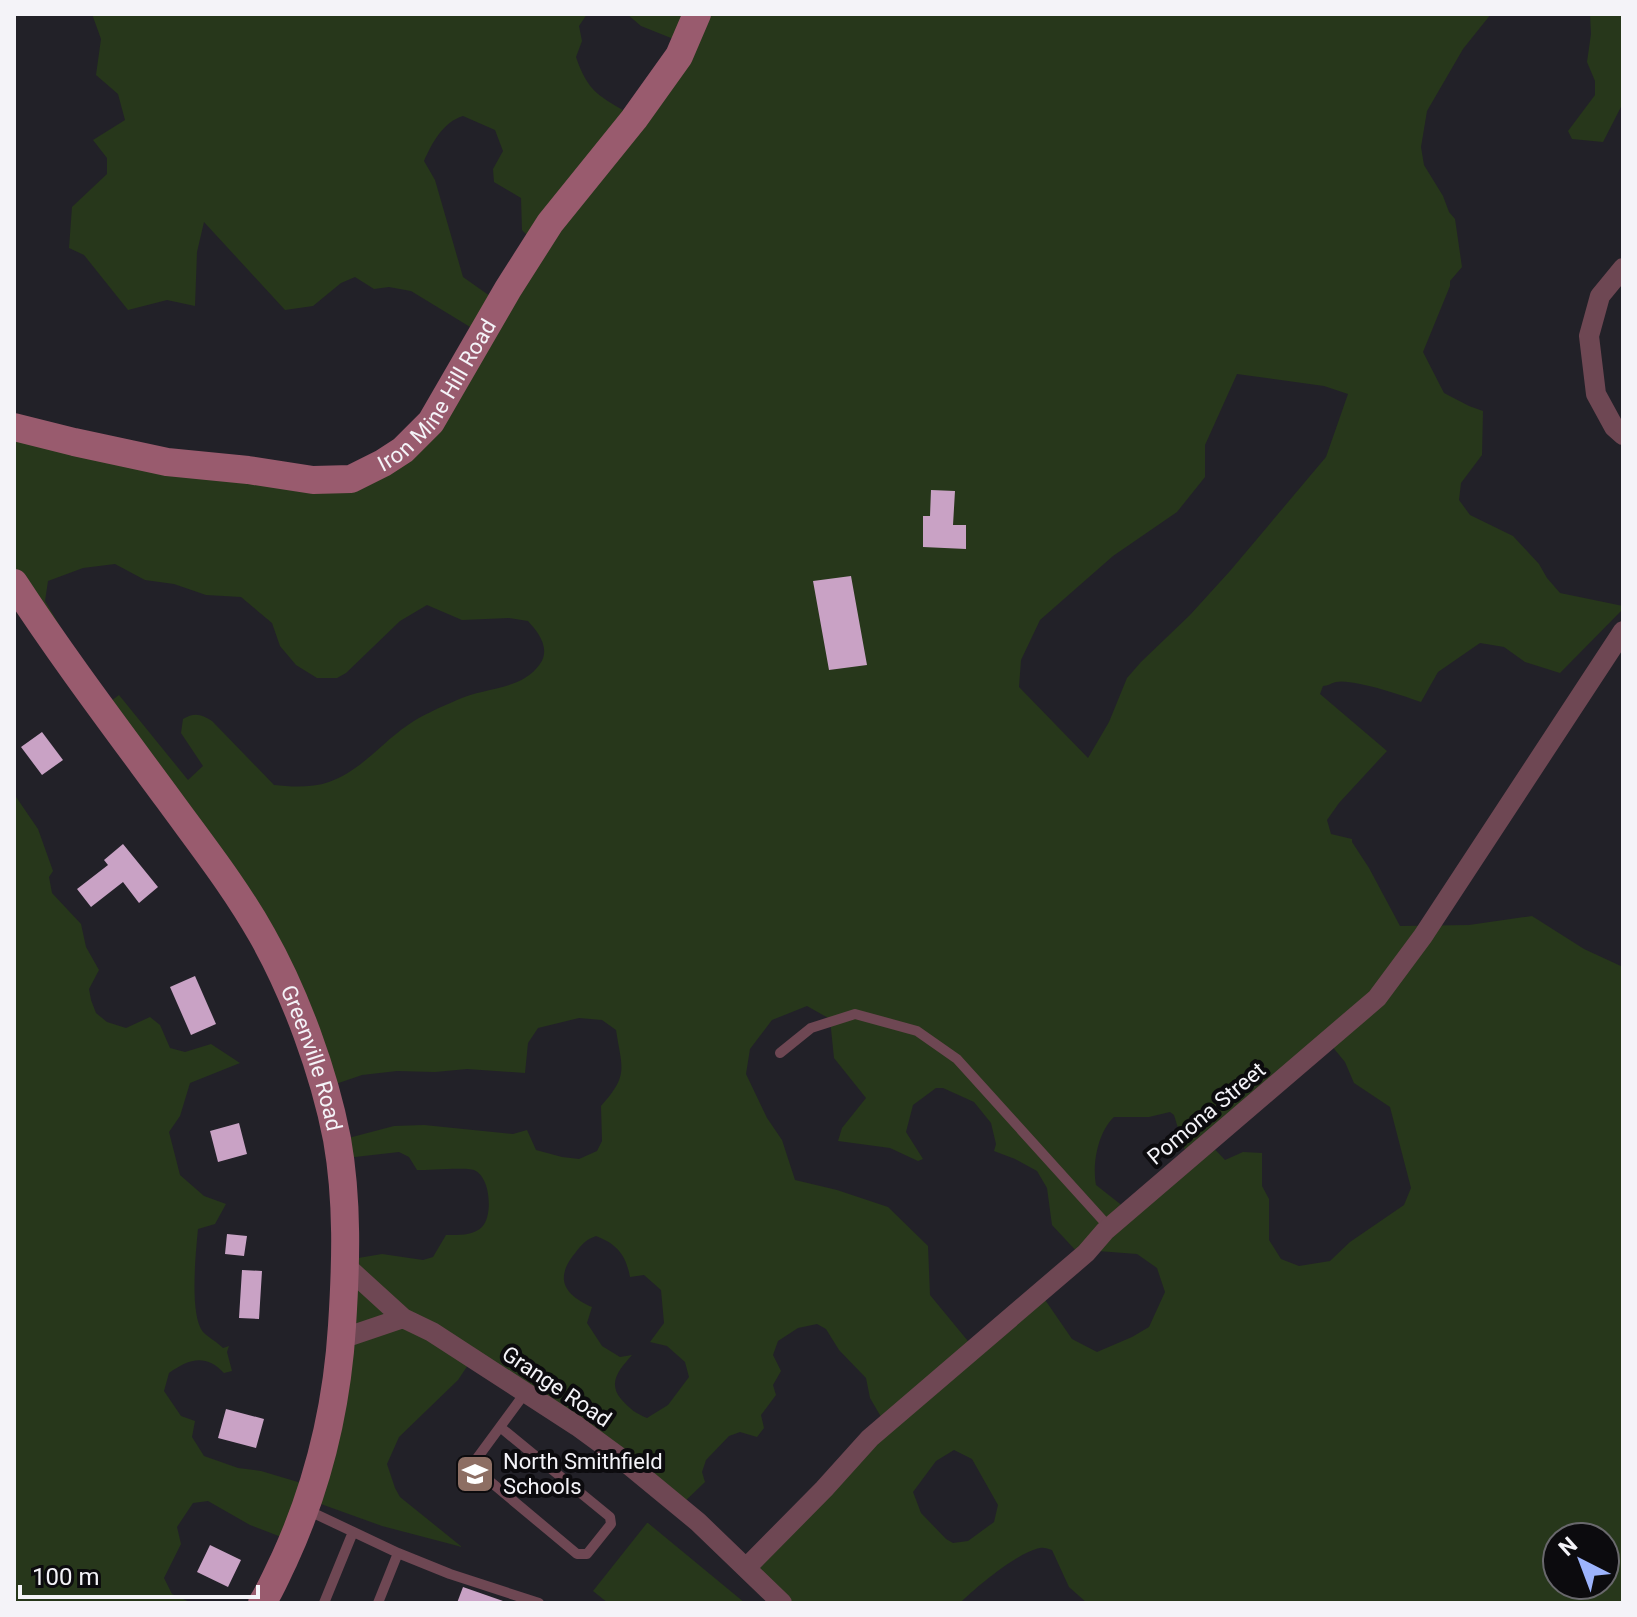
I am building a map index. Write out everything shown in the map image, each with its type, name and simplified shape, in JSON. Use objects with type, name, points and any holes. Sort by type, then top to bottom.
[{"type":"main road","name":"Iron Mine Hill Road","points":[[14,427],[167,462],[313,480],[351,479],[383,463],[403,450],[431,422],[550,223],[643,107],[679,56],[697,14]]},
{"type":"main road","name":"Greenville Road","points":[[14,583],[50,638],[212,859],[262,934],[291,993],[319,1070],[336,1138],[344,1196],[346,1266],[336,1390],[320,1462],[305,1510],[262,1603]]},
{"type":"street","points":[[1623,268],[1600,296],[1589,336],[1596,394],[1614,427],[1623,435]]},
{"type":"street","name":"Pomona Street","points":[[746,1568],[870,1438],[1086,1253],[1109,1227],[1377,998],[1423,936],[1623,631]]},
{"type":"street","name":"Grange Road","points":[[346,1266],[403,1318],[432,1332],[618,1456],[698,1522],[782,1603]]},
{"type":"street","points":[[341,1339],[403,1318]]},
{"type":"lane","points":[[780,1053],[811,1028],[855,1014],[917,1031],[957,1059],[1109,1227]]},
{"type":"lane","points":[[500,1427],[610,1517],[611,1524],[587,1554],[577,1554],[474,1468],[475,1461],[500,1427],[525,1393]]},
{"type":"lane","points":[[305,1510],[450,1574],[539,1603]]},
{"type":"lane","points":[[324,1603],[353,1532]]},
{"type":"lane","points":[[378,1603],[398,1553]]},
{"type":"green space","points":[[92,14],[587,14],[579,26],[582,41],[576,57],[585,79],[596,92],[631,115],[681,42],[641,26],[627,14],[1491,14],[1463,49],[1427,111],[1421,147],[1424,165],[1455,219],[1462,267],[1450,281],[1423,352],[1444,393],[1483,411],[1482,455],[1461,483],[1459,500],[1470,515],[1513,536],[1560,593],[1623,606],[1623,609],[1560,673],[1525,662],[1504,647],[1480,643],[1438,672],[1421,702],[1343,681],[1323,686],[1320,694],[1387,751],[1327,820],[1331,834],[1352,839],[1400,926],[1469,925],[1532,916],[1584,949],[1623,967],[1623,1603],[1087,1603],[1069,1587],[1052,1550],[1043,1548],[1009,1563],[960,1603],[782,1603],[748,1569],[884,1422],[870,1398],[866,1378],[839,1350],[826,1329],[817,1324],[798,1328],[778,1341],[773,1355],[781,1371],[773,1385],[776,1395],[761,1415],[764,1428],[757,1437],[740,1432],[729,1436],[706,1460],[702,1472],[705,1482],[681,1505],[472,1359],[458,1380],[399,1437],[387,1464],[400,1497],[462,1547],[382,1526],[307,1499],[289,1540],[250,1525],[208,1501],[193,1503],[177,1527],[181,1544],[164,1578],[172,1594],[192,1603],[14,1603],[14,794],[38,829],[53,871],[49,877],[52,893],[81,924],[86,947],[99,970],[89,989],[96,1013],[107,1022],[126,1028],[150,1017],[160,1025],[170,1048],[185,1052],[211,1044],[240,1063],[190,1083],[180,1116],[169,1132],[180,1175],[204,1196],[226,1204],[215,1224],[198,1229],[195,1298],[203,1332],[223,1348],[229,1346],[227,1352],[232,1371],[224,1373],[210,1363],[197,1360],[183,1364],[169,1373],[164,1391],[181,1416],[195,1421],[192,1437],[204,1456],[238,1468],[261,1471],[308,1485],[346,1260],[382,1254],[423,1260],[433,1257],[446,1235],[474,1232],[486,1222],[489,1206],[487,1188],[480,1174],[474,1170],[417,1170],[409,1157],[399,1152],[346,1158],[337,1141],[394,1126],[424,1125],[513,1134],[527,1130],[536,1150],[579,1159],[597,1151],[602,1141],[601,1106],[616,1087],[621,1071],[616,1030],[602,1020],[579,1018],[538,1028],[528,1043],[525,1073],[467,1069],[397,1071],[362,1075],[327,1087],[291,997],[103,707],[119,695],[188,780],[203,766],[181,733],[183,719],[198,715],[212,721],[274,785],[322,784],[351,771],[413,721],[468,696],[513,684],[532,673],[543,658],[544,646],[528,621],[509,618],[462,620],[427,605],[400,621],[346,673],[337,678],[317,678],[296,665],[280,646],[272,623],[241,597],[206,595],[174,584],[145,580],[115,564],[83,568],[48,581],[45,601],[60,626],[46,618],[14,584],[14,426],[326,479],[404,447],[480,333],[411,291],[389,287],[374,289],[355,277],[341,283],[313,306],[285,310],[204,222],[197,252],[195,306],[167,300],[128,310],[84,255],[69,248],[72,207],[107,174],[107,158],[93,140],[125,120],[118,94],[96,75],[101,39]],"holes":[[[463,116],[495,130],[503,151],[493,169],[494,182],[521,198],[522,230],[534,242],[497,301],[463,277],[435,180],[424,161],[444,128]],[[1237,374],[1324,386],[1348,394],[1326,457],[1230,571],[1127,678],[1109,722],[1088,758],[1019,687],[1021,660],[1040,620],[1113,556],[1177,512],[1205,477],[1205,445]],[[807,1006],[830,1019],[834,1058],[866,1098],[842,1128],[838,1141],[890,1148],[918,1161],[923,1159],[906,1132],[913,1105],[936,1088],[943,1088],[974,1102],[991,1123],[996,1144],[994,1151],[1037,1171],[1047,1188],[1052,1225],[1079,1254],[1085,1250],[1137,1254],[1157,1268],[1165,1292],[1149,1327],[1097,1352],[1072,1339],[1039,1291],[972,1346],[930,1295],[928,1246],[888,1207],[795,1180],[782,1140],[767,1118],[746,1074],[750,1049],[772,1020]],[[1326,1039],[1345,1062],[1354,1083],[1390,1107],[1411,1188],[1404,1205],[1350,1242],[1330,1261],[1299,1266],[1281,1259],[1269,1240],[1269,1199],[1262,1186],[1262,1153],[1243,1152],[1225,1160],[1206,1140]],[[1170,1112],[1174,1115],[1188,1161],[1124,1207],[1096,1185],[1100,1140],[1114,1117],[1149,1117]],[[596,1236],[619,1251],[630,1277],[644,1275],[661,1290],[664,1323],[650,1342],[667,1346],[685,1362],[689,1377],[668,1405],[647,1418],[627,1405],[615,1387],[617,1376],[632,1355],[620,1357],[602,1346],[587,1323],[592,1307],[570,1293],[564,1281],[572,1257],[582,1244]],[[954,1450],[972,1459],[998,1505],[994,1522],[968,1541],[953,1543],[946,1539],[921,1513],[913,1492],[936,1461]]]},
{"type":"green space","points":[[1590,14],[1623,14],[1623,103],[1603,142],[1572,139],[1568,131],[1595,95],[1595,81],[1587,62]]},
{"type":"green space","points":[[647,1523],[745,1603],[608,1603],[593,1591]]},
{"type":"building","points":[[931,490],[955,491],[953,525],[966,525],[966,549],[923,547],[923,516],[930,516]]},
{"type":"building","points":[[851,576],[867,665],[829,670],[813,581]]},
{"type":"building","points":[[42,732],[63,760],[42,775],[21,747]]},
{"type":"building","points":[[123,844],[158,887],[139,903],[123,882],[91,907],[77,889],[108,865],[104,860]]},
{"type":"building","points":[[195,976],[216,1024],[191,1035],[170,987]]},
{"type":"building","points":[[239,1123],[247,1154],[218,1162],[210,1131]]},
{"type":"building","points":[[227,1234],[247,1236],[244,1256],[225,1254]]},
{"type":"building","points":[[242,1270],[262,1271],[259,1319],[239,1318]]},
{"type":"building","points":[[226,1409],[264,1419],[256,1448],[218,1438]]},
{"type":"building","points":[[210,1545],[241,1560],[228,1587],[197,1572]]},
{"type":"building","points":[[463,1587],[503,1601],[503,1603],[457,1603]]},
{"type":"place","name":"North Smithfield Schools","points":[[475,1474]]}]
